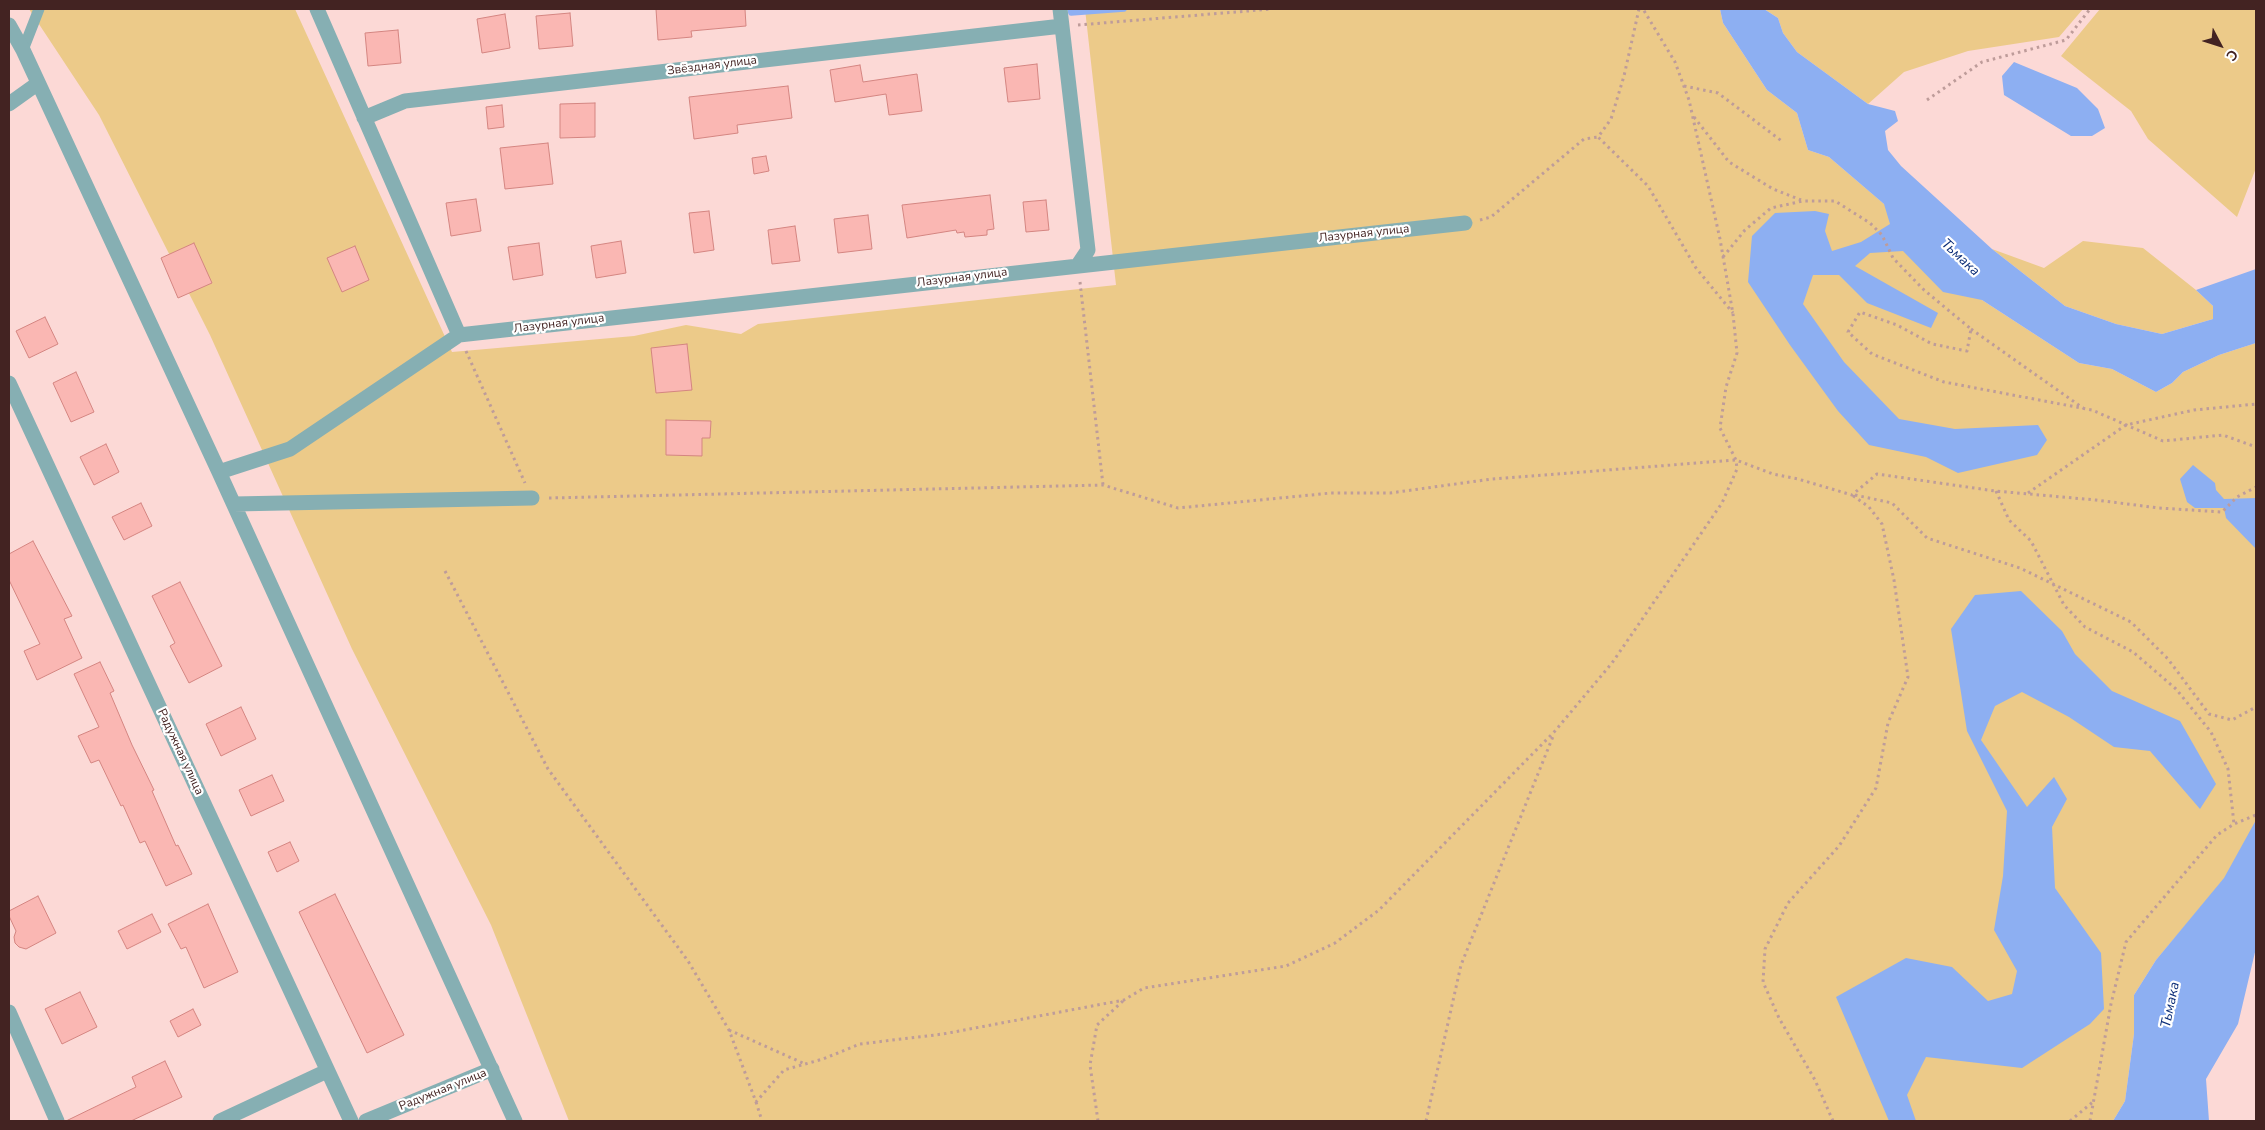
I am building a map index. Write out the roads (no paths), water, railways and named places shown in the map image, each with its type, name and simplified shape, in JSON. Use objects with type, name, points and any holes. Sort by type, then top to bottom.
[{"type":"street","points":[[219,472],[290,449],[459,335],[317,9]]},
{"type":"street","points":[[1060,9],[1088,250],[1078,265]]},
{"type":"street","points":[[9,25],[23,50],[37,84],[234,504],[515,1121]]},
{"type":"street","name":"Звёздная улица","points":[[364,118],[406,101],[1062,26]]},
{"type":"street","points":[[9,104],[37,84]]},
{"type":"street","name":"Лазурная улица","points":[[459,335],[1465,223]]},
{"type":"street","name":"Радужная улица","points":[[9,383],[351,1121]]},
{"type":"street","points":[[234,504],[532,498]]},
{"type":"street","points":[[9,1012],[57,1121]]},
{"type":"street","name":"Радужная улица","points":[[366,1121],[492,1069]]},
{"type":"street","points":[[220,1121],[327,1071]]},
{"type":"lane","points":[[23,50],[39,9]]},
{"type":"water","name":"Тьмака","points":[[1720,9],[1764,9],[1778,18],[1783,33],[1797,52],[1868,104],[1895,111],[1898,121],[1885,131],[1888,150],[1901,166],[1992,249],[2065,306],[2116,324],[2162,334],[2213,319],[2213,306],[2196,290],[2256,269],[2256,343],[2219,355],[2183,372],[2172,383],[2156,392],[2112,369],[2079,363],[1982,300],[1943,292],[1903,251],[1870,253],[1855,266],[1938,313],[1931,328],[1867,303],[1839,275],[1813,275],[1803,304],[1844,362],[1899,419],[1955,429],[2038,425],[2047,440],[2037,455],[1958,473],[1926,457],[1869,445],[1838,411],[1790,345],[1748,282],[1752,236],[1775,213],[1815,211],[1829,214],[1825,231],[1832,251],[1861,242],[1890,224],[1884,204],[1829,157],[1808,150],[1797,113],[1767,90],[1723,23]]},
{"type":"water","points":[[2014,62],[2077,88],[2098,109],[2105,128],[2092,136],[2071,136],[2004,95],[2002,76]]},
{"type":"water","points":[[2193,465],[2215,483],[2216,490],[2224,499],[2256,498],[2256,549],[2226,518],[2224,508],[2195,508],[2187,502],[2180,479]]},
{"type":"water","points":[[2021,591],[2062,631],[2075,654],[2112,691],[2180,721],[2216,784],[2200,809],[2150,751],[2114,747],[2069,717],[2022,692],[1995,706],[1981,740],[2027,807],[2054,777],[2067,799],[2052,827],[2055,888],[2101,953],[2104,1009],[2090,1024],[2022,1068],[1926,1057],[1907,1095],[1916,1121],[1889,1121],[1836,997],[1906,958],[1952,967],[1988,1001],[2012,994],[2017,971],[1994,930],[2003,876],[2007,811],[1967,731],[1951,629],[1975,595]]},
{"type":"water","name":"Тьмака","points":[[2256,820],[2256,948],[2238,1024],[2206,1079],[2209,1121],[2113,1121],[2125,1101],[2134,1034],[2134,995],[2156,960],[2224,878]]},
{"type":"waterway","points":[[1070,9],[1071,13],[1124,9]]}]
